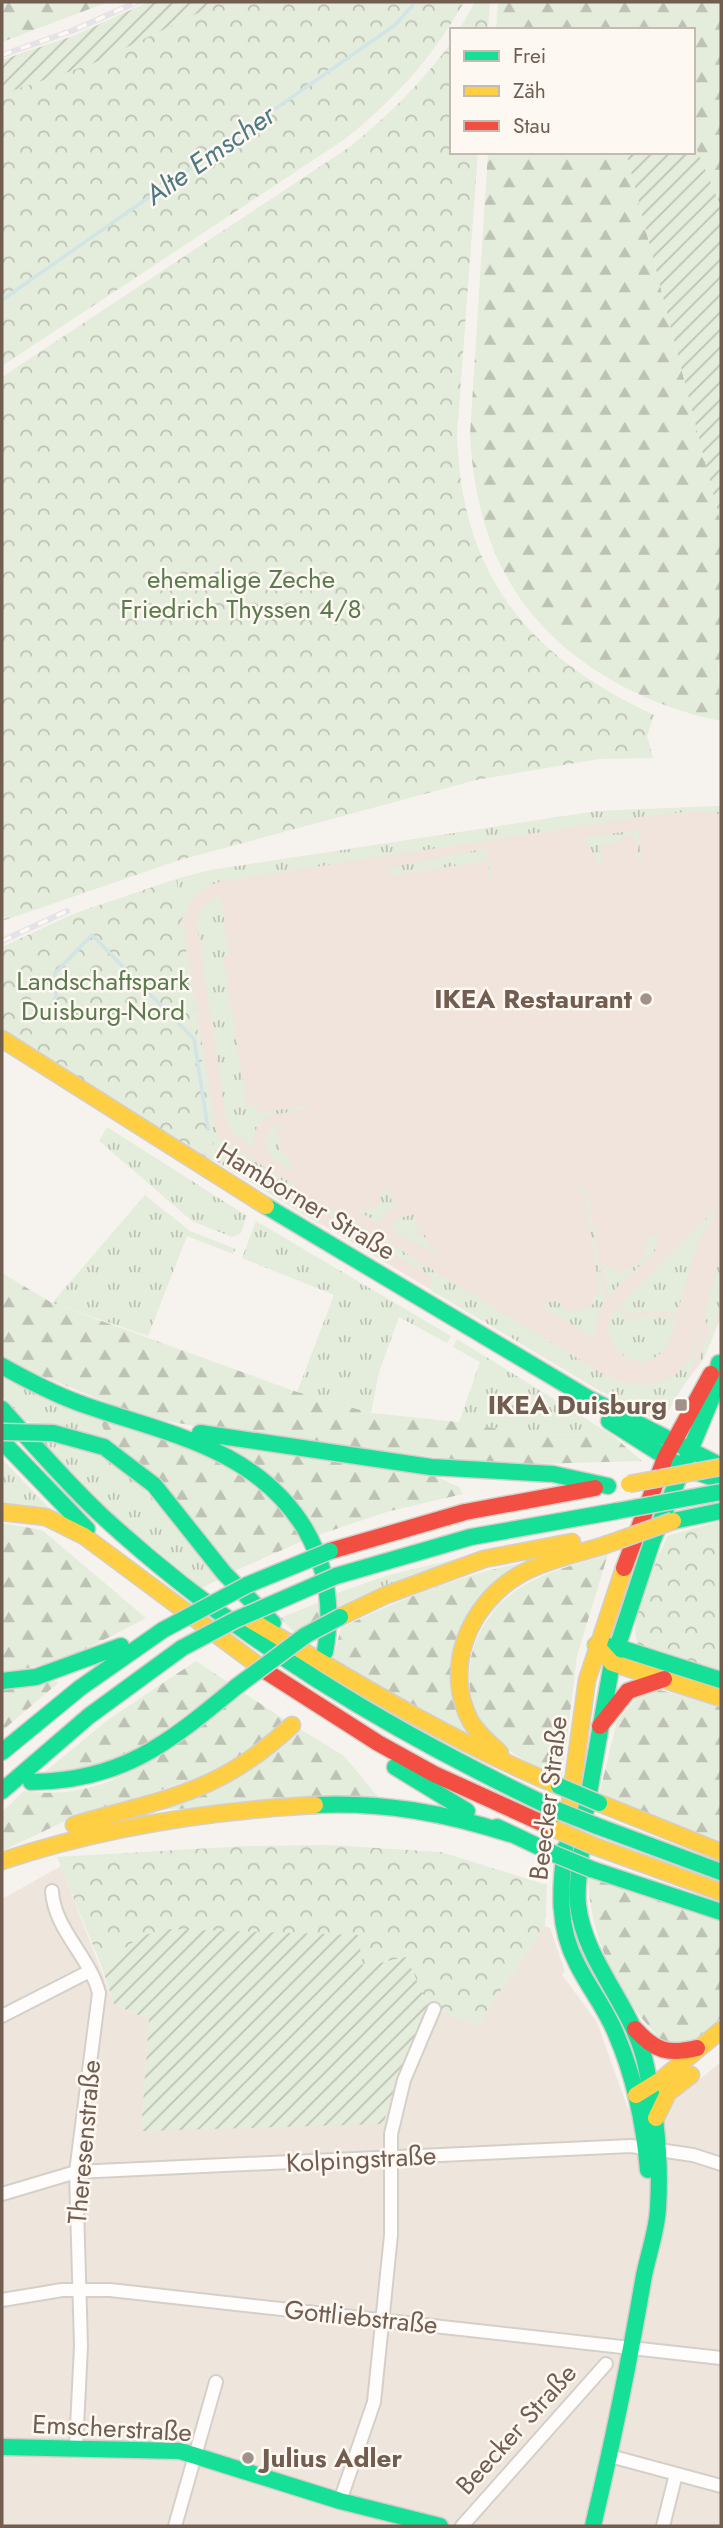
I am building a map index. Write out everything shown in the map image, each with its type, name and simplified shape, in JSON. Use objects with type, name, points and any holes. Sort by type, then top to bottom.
[{"type":"main road","name":"Hamborner Straße","points":[[2,1039],[306,1232],[587,1398],[669,1451],[683,1468],[721,1480]]},
{"type":"main road","name":"Beecker Straße","points":[[593,2526],[633,2349],[648,2250],[658,2211],[651,2093],[575,1963],[561,1911],[573,1784],[587,1680],[629,1548],[669,1451],[720,1360]]},
{"type":"main road","name":"Beecker Straße","points":[[653,2148],[656,2118],[635,2029],[596,1958],[579,1904],[578,1874],[612,1663],[652,1542],[711,1399],[720,1360]]},
{"type":"main road","points":[[2,1366],[53,1393],[159,1427],[238,1461],[270,1482],[290,1506],[321,1561],[328,1598],[325,1652]]},
{"type":"main road","points":[[2,1409],[99,1513],[170,1575],[253,1639],[372,1716],[447,1758],[557,1810],[721,1872]]},
{"type":"main road","points":[[159,1427],[431,1467],[553,1474],[608,1486]]},
{"type":"main road","points":[[2,1432],[43,1431],[74,1436],[104,1447],[147,1475],[173,1503],[217,1565],[303,1652]]},
{"type":"main road","points":[[2,1441],[86,1528],[161,1592]]},
{"type":"main road","name":"Hamborner Straße","points":[[669,1451],[690,1452],[721,1466]]},
{"type":"main road","points":[[2,1752],[47,1712],[108,1665],[163,1630],[247,1585],[330,1551],[465,1512],[721,1466]]},
{"type":"main road","points":[[2,1791],[36,1757],[99,1705],[182,1648],[244,1616],[336,1576],[471,1537],[721,1492]]},
{"type":"main road","points":[[518,1769],[482,1736],[470,1721],[462,1702],[460,1657],[467,1630],[481,1608],[518,1576],[607,1540],[673,1521],[721,1511]]},
{"type":"main road","points":[[2,1512],[46,1517],[63,1524],[161,1592],[283,1683],[434,1774],[594,1846],[721,1892]]},
{"type":"main road","points":[[31,1782],[81,1781],[126,1767],[170,1739],[306,1635],[397,1590],[484,1559],[607,1540]]},
{"type":"main road","points":[[170,1575],[400,1710],[518,1769],[721,1852]]},
{"type":"main road","points":[[2,1681],[16,1682],[56,1671],[163,1630]]},
{"type":"main road","points":[[596,1645],[617,1647],[721,1681]]},
{"type":"main road","points":[[596,1645],[612,1663],[721,1698]]},
{"type":"main road","points":[[600,1726],[628,1691],[664,1679]]},
{"type":"main road","points":[[283,1683],[294,1699],[402,1773],[510,1834],[591,1869],[719,1912]]},
{"type":"main road","points":[[2,1861],[65,1827],[198,1792],[264,1755],[292,1726]]},
{"type":"main road","points":[[2,1861],[49,1844],[99,1832],[228,1812],[311,1804],[379,1804],[414,1808],[510,1834]]},
{"type":"main road","points":[[696,1842],[721,1845]]},
{"type":"main road","points":[[635,2029],[648,2044],[664,2053],[701,2048]]},
{"type":"main road","points":[[651,2093],[721,2030]]},
{"type":"main road","points":[[651,2093],[721,2050]]},
{"type":"main road","name":"Emscherstraße","points":[[2,2448],[76,2447],[180,2451],[340,2501],[440,2526]]},
{"type":"main road","name":"Emscherstraße","points":[[340,2501],[402,2526]]},
{"type":"street","name":"Theresenstraße","points":[[52,1891],[52,1906],[90,1971],[99,1993],[76,2172],[80,2288],[76,2447]]},
{"type":"street","points":[[2,2016],[90,1971]]},
{"type":"street","points":[[340,2501],[374,2402],[391,2235],[391,2134],[404,2080],[434,2009]]},
{"type":"street","name":"Kolpingstraße","points":[[2,2194],[76,2172],[392,2157],[653,2148],[721,2164]]},
{"type":"street","name":"Gottliebstraße","points":[[2,2300],[80,2288],[721,2358]]},
{"type":"street","name":"Beecker Straße","points":[[462,2526],[606,2364]]},
{"type":"street","points":[[175,2526],[216,2382]]},
{"type":"street","points":[[610,2456],[721,2486]]},
{"type":"street","points":[[663,2526],[676,2474]]},
{"type":"shaded area","points":[[721,806],[721,1317],[703,1360],[682,1387],[665,1416],[650,1417],[595,1388],[216,1161],[176,879],[211,870],[598,811]]},
{"type":"shaded area","points":[[61,1866],[114,2004],[149,2020],[141,2131],[410,2046],[428,2005],[477,2025],[545,1926],[550,1928],[565,1971],[562,1975],[597,2022],[628,2109],[685,2091],[721,2062],[721,2526],[2,2526],[2,1899]]},
{"type":"green space","points":[[2,2],[108,2],[2,42]]},
{"type":"green space","points":[[148,2],[464,2],[412,76],[345,139],[2,366],[2,60],[76,35]]},
{"type":"green space","points":[[148,2],[221,2],[92,64],[2,94],[2,60],[76,35]]},
{"type":"green space","points":[[475,2],[490,2],[488,28],[460,28]]},
{"type":"green space","points":[[498,2],[721,2],[721,207],[695,146],[695,28],[496,28]]},
{"type":"green space","name":"ehemalige Zeche Friedrich Thyssen 4/8","points":[[450,45],[450,154],[478,154],[457,434],[461,484],[472,530],[488,570],[510,606],[537,638],[571,666],[610,692],[654,715],[647,736],[653,758],[599,759],[476,780],[180,860],[2,921],[2,377],[351,146],[379,122],[429,71]]},
{"type":"green space","points":[[695,146],[721,207],[721,524],[627,154],[695,154]]},
{"type":"green space","points":[[488,154],[627,154],[721,524],[721,654],[718,666],[721,721],[689,713],[628,689],[572,653],[526,607],[499,562],[486,527],[477,491],[470,435]]},
{"type":"green space","points":[[721,806],[721,814],[693,811],[647,816],[223,881],[206,888],[189,905],[184,932],[216,1131],[222,1141],[293,1184],[322,1226],[216,1161],[176,879],[211,870],[598,811]]},
{"type":"green space","points":[[638,830],[642,858],[635,859],[639,846],[632,836],[625,835],[616,843],[599,845],[602,863],[599,864],[584,837]]},
{"type":"green space","points":[[488,848],[489,855],[484,856],[485,860],[490,860],[493,895],[485,861],[390,876],[389,871],[382,869]]},
{"type":"green space","name":"Landschaftspark Duisburg-Nord","points":[[176,879],[216,1161],[193,1155],[2,1033],[2,947],[73,914]]},
{"type":"green space","points":[[217,896],[221,897],[229,955],[223,957],[247,1106],[256,1105],[258,1113],[303,1106],[304,1099],[306,1108],[263,1120],[254,1134],[253,1147],[233,1133],[226,1119],[197,925],[201,908]]},
{"type":"green space","points":[[283,1124],[277,1128],[281,1154],[287,1154],[292,1171],[274,1160],[265,1146],[269,1131]]},
{"type":"green space","points":[[107,1127],[247,1216],[241,1233],[232,1237],[192,1221],[99,1141]]},
{"type":"green space","points":[[586,1187],[605,1299],[598,1313],[594,1338],[542,1306],[542,1303],[558,1301],[565,1311],[586,1309],[593,1304],[593,1296],[600,1294],[584,1191],[577,1192],[577,1189]]},
{"type":"green space","points":[[390,1189],[392,1204],[399,1204],[387,1212],[379,1223],[360,1212],[376,1208],[381,1199],[380,1191]]},
{"type":"green space","points":[[145,1195],[190,1231],[236,1249],[233,1254],[187,1236],[148,1336],[52,1303]]},
{"type":"green space","points":[[330,1207],[617,1380],[641,1385],[664,1381],[674,1375],[691,1356],[704,1326],[687,1380],[665,1416],[650,1417],[633,1409],[430,1290],[432,1279],[428,1275],[330,1216]]},
{"type":"green space","points":[[714,1211],[716,1213],[698,1241],[677,1314],[654,1310],[630,1314],[618,1306]]},
{"type":"green space","points":[[415,1214],[418,1236],[425,1235],[429,1245],[444,1255],[393,1231],[394,1219]]},
{"type":"green space","points":[[256,1221],[451,1336],[447,1343],[399,1317],[379,1372],[371,1413],[297,1392],[334,1295],[242,1258]]},
{"type":"green space","points":[[658,1235],[655,1251],[608,1296],[603,1262],[615,1272],[628,1269],[643,1255],[648,1236]]},
{"type":"green space","points":[[721,1252],[720,1301],[715,1329],[694,1373],[710,1328],[704,1320]]},
{"type":"green space","points":[[2,1273],[52,1303],[297,1392],[371,1413],[459,1422],[527,1434],[612,1435],[642,1461],[503,1465],[258,1437],[144,1417],[2,1360]]},
{"type":"green space","points":[[615,1309],[632,1319],[650,1314],[676,1319],[668,1343],[657,1356],[643,1361],[629,1359],[618,1351],[610,1339],[608,1325]]},
{"type":"green space","points":[[457,1339],[612,1435],[527,1434],[459,1422],[480,1362],[453,1347]]},
{"type":"green space","points":[[2,1373],[99,1417],[107,1438],[25,1421],[2,1396]]},
{"type":"green space","points":[[99,1417],[203,1451],[263,1487],[305,1540],[232,1572],[107,1438]]},
{"type":"green space","points":[[40,1440],[53,1440],[121,1463],[221,1578],[202,1588],[105,1508]]},
{"type":"green space","points":[[223,1442],[429,1473],[459,1487],[463,1494],[390,1511],[318,1535]]},
{"type":"green space","points":[[2,1459],[48,1507],[2,1506]]},
{"type":"green space","points":[[721,1521],[721,1674],[638,1644],[635,1634],[640,1606],[667,1536]]},
{"type":"green space","points":[[2,1523],[42,1530],[146,1618],[94,1645],[58,1659],[2,1672]]},
{"type":"green space","points":[[513,1545],[338,1609],[337,1593],[389,1575]]},
{"type":"green space","points":[[608,1554],[577,1656],[562,1779],[512,1753],[497,1741],[482,1722],[473,1702],[469,1680],[471,1658],[478,1637],[504,1600],[543,1576]]},
{"type":"green space","points":[[540,1559],[453,1655],[479,1742],[333,1659],[341,1628],[438,1586]]},
{"type":"green space","points":[[322,1601],[323,1617],[295,1633],[280,1618]]},
{"type":"green space","points":[[196,1661],[229,1683],[123,1761],[41,1775],[109,1719]]},
{"type":"green space","points":[[56,1681],[58,1683],[2,1731],[2,1690]]},
{"type":"green space","points":[[646,1687],[721,1704],[721,1841],[599,1795],[617,1721]]},
{"type":"green space","points":[[244,1693],[285,1720],[231,1767],[63,1822],[2,1851],[2,1812],[24,1791],[57,1793],[116,1779],[169,1749]]},
{"type":"green space","points":[[300,1729],[344,1756],[378,1797],[160,1810]]},
{"type":"green space","points":[[329,1845],[441,1852],[547,1885],[545,1926],[477,2025],[428,2005],[406,1957],[363,1967],[358,1935],[142,1936],[101,1965],[57,1857],[246,1846]]},
{"type":"green space","points":[[588,1877],[721,1922],[721,2018],[692,2042],[672,2050],[638,2014],[624,1993],[612,1972],[595,1926]]},
{"type":"green space","points":[[165,1929],[358,1935],[363,1967],[406,1957],[428,2005],[410,2046],[383,2124],[141,2131],[149,2020],[114,2004],[101,1965],[142,1936]]},
{"type":"waterway","name":"Alte Emscher","points":[[2,300],[395,25],[413,5]]},
{"type":"waterway","points":[[43,1022],[56,996],[55,973],[92,935],[194,1039],[208,1129]]},
{"type":"railway","points":[[2,55],[74,30],[137,2]]},
{"type":"railway","points":[[2,941],[67,911]]},
{"type":"traffic: fast","points":[[266,1206],[588,1398],[721,1466]]},
{"type":"traffic: fast","points":[[586,1810],[612,1663],[652,1542],[711,1400],[719,1363]]},
{"type":"traffic: fast","points":[[2,1366],[69,1399],[204,1446],[260,1479],[284,1501],[305,1529],[319,1558],[328,1604],[325,1652]]},
{"type":"traffic: fast","points":[[2,1409],[100,1514],[205,1602],[260,1642],[375,1715],[557,1810]]},
{"type":"traffic: fast","points":[[609,1421],[683,1468],[721,1480]]},
{"type":"traffic: fast","points":[[2,1432],[53,1433],[104,1447]]},
{"type":"traffic: fast","points":[[200,1433],[431,1467],[553,1474],[608,1486]]},
{"type":"traffic: fast","points":[[2,1441],[87,1529]]},
{"type":"traffic: fast","points":[[104,1447],[154,1485],[224,1573],[273,1623]]},
{"type":"traffic: fast","points":[[617,1511],[721,1492]]},
{"type":"traffic: fast","points":[[336,1576],[471,1537],[617,1511]]},
{"type":"traffic: fast","points":[[673,1521],[721,1511]]},
{"type":"traffic: fast","points":[[163,1630],[247,1585],[330,1551]]},
{"type":"traffic: fast","points":[[182,1648],[235,1620],[336,1576]]},
{"type":"traffic: fast","points":[[236,1687],[306,1635],[340,1617]]},
{"type":"traffic: fast","points":[[2,1752],[80,1688],[163,1630]]},
{"type":"traffic: fast","points":[[596,1645],[617,1647],[721,1680]]},
{"type":"traffic: fast","points":[[2,1681],[36,1677],[121,1646]]},
{"type":"traffic: fast","points":[[2,1791],[89,1716],[182,1648]]},
{"type":"traffic: fast","points":[[31,1782],[92,1775],[143,1755],[188,1725],[236,1687]]},
{"type":"traffic: fast","points":[[395,1767],[467,1811]]},
{"type":"traffic: fast","points":[[559,1786],[599,1803]]},
{"type":"traffic: fast","points":[[315,1805],[365,1805],[414,1810],[510,1834]]},
{"type":"traffic: fast","points":[[557,1810],[597,1826]]},
{"type":"traffic: fast","points":[[597,1826],[721,1872]]},
{"type":"traffic: fast","points":[[497,1827],[552,1853]]},
{"type":"traffic: fast","points":[[565,1848],[561,1893],[566,1936],[577,1964],[612,2025],[623,2051],[638,2101],[648,2170]]},
{"type":"traffic: fast","points":[[581,1852],[578,1905],[582,1926],[640,2045],[653,2101],[659,2173],[656,2226],[593,2526]]},
{"type":"traffic: fast","points":[[552,1853],[591,1869]]},
{"type":"traffic: fast","points":[[591,1869],[721,1912]]},
{"type":"traffic: fast","points":[[2,2447],[180,2451],[340,2501],[440,2526]]},
{"type":"traffic: slow","points":[[2,1039],[266,1206]]},
{"type":"traffic: slow","points":[[629,1484],[721,1467]]},
{"type":"traffic: slow","points":[[2,1512],[46,1517],[84,1536],[267,1672]]},
{"type":"traffic: slow","points":[[605,1545],[673,1521]]},
{"type":"traffic: slow","points":[[340,1617],[386,1595],[484,1559],[572,1542]]},
{"type":"traffic: slow","points":[[500,1753],[471,1722],[463,1702],[459,1681],[460,1660],[474,1620],[501,1587],[519,1575],[550,1561],[605,1545]]},
{"type":"traffic: slow","points":[[570,1803],[587,1680],[624,1568]]},
{"type":"traffic: slow","points":[[249,1619],[440,1729],[559,1786]]},
{"type":"traffic: slow","points":[[596,1645],[612,1663],[721,1698]]},
{"type":"traffic: slow","points":[[74,1825],[164,1800],[215,1780],[240,1766],[292,1725]]},
{"type":"traffic: slow","points":[[599,1803],[721,1852]]},
{"type":"traffic: slow","points":[[2,1861],[79,1839],[157,1822],[315,1805]]},
{"type":"traffic: slow","points":[[555,1829],[594,1846]]},
{"type":"traffic: slow","points":[[594,1846],[721,1892]]},
{"type":"traffic: slow","points":[[636,2095],[662,2079],[721,2030]]},
{"type":"traffic: slow","points":[[656,2118],[668,2093],[691,2075]]},
{"type":"traffic: jam","points":[[624,1568],[665,1458],[711,1374]]},
{"type":"traffic: jam","points":[[330,1551],[465,1512],[595,1488]]},
{"type":"traffic: jam","points":[[267,1672],[378,1743],[434,1774],[555,1829]]},
{"type":"traffic: jam","points":[[600,1726],[628,1691],[664,1679]]},
{"type":"traffic: jam","points":[[635,2029],[656,2047],[670,2051],[697,2048]]},
{"type":"place","name":"IKEA Restaurant","points":[[646,999]]},
{"type":"place","name":"IKEA Duisburg","points":[[681,1405]]},
{"type":"place","name":"Julius Adler","points":[[248,2458]]}]
